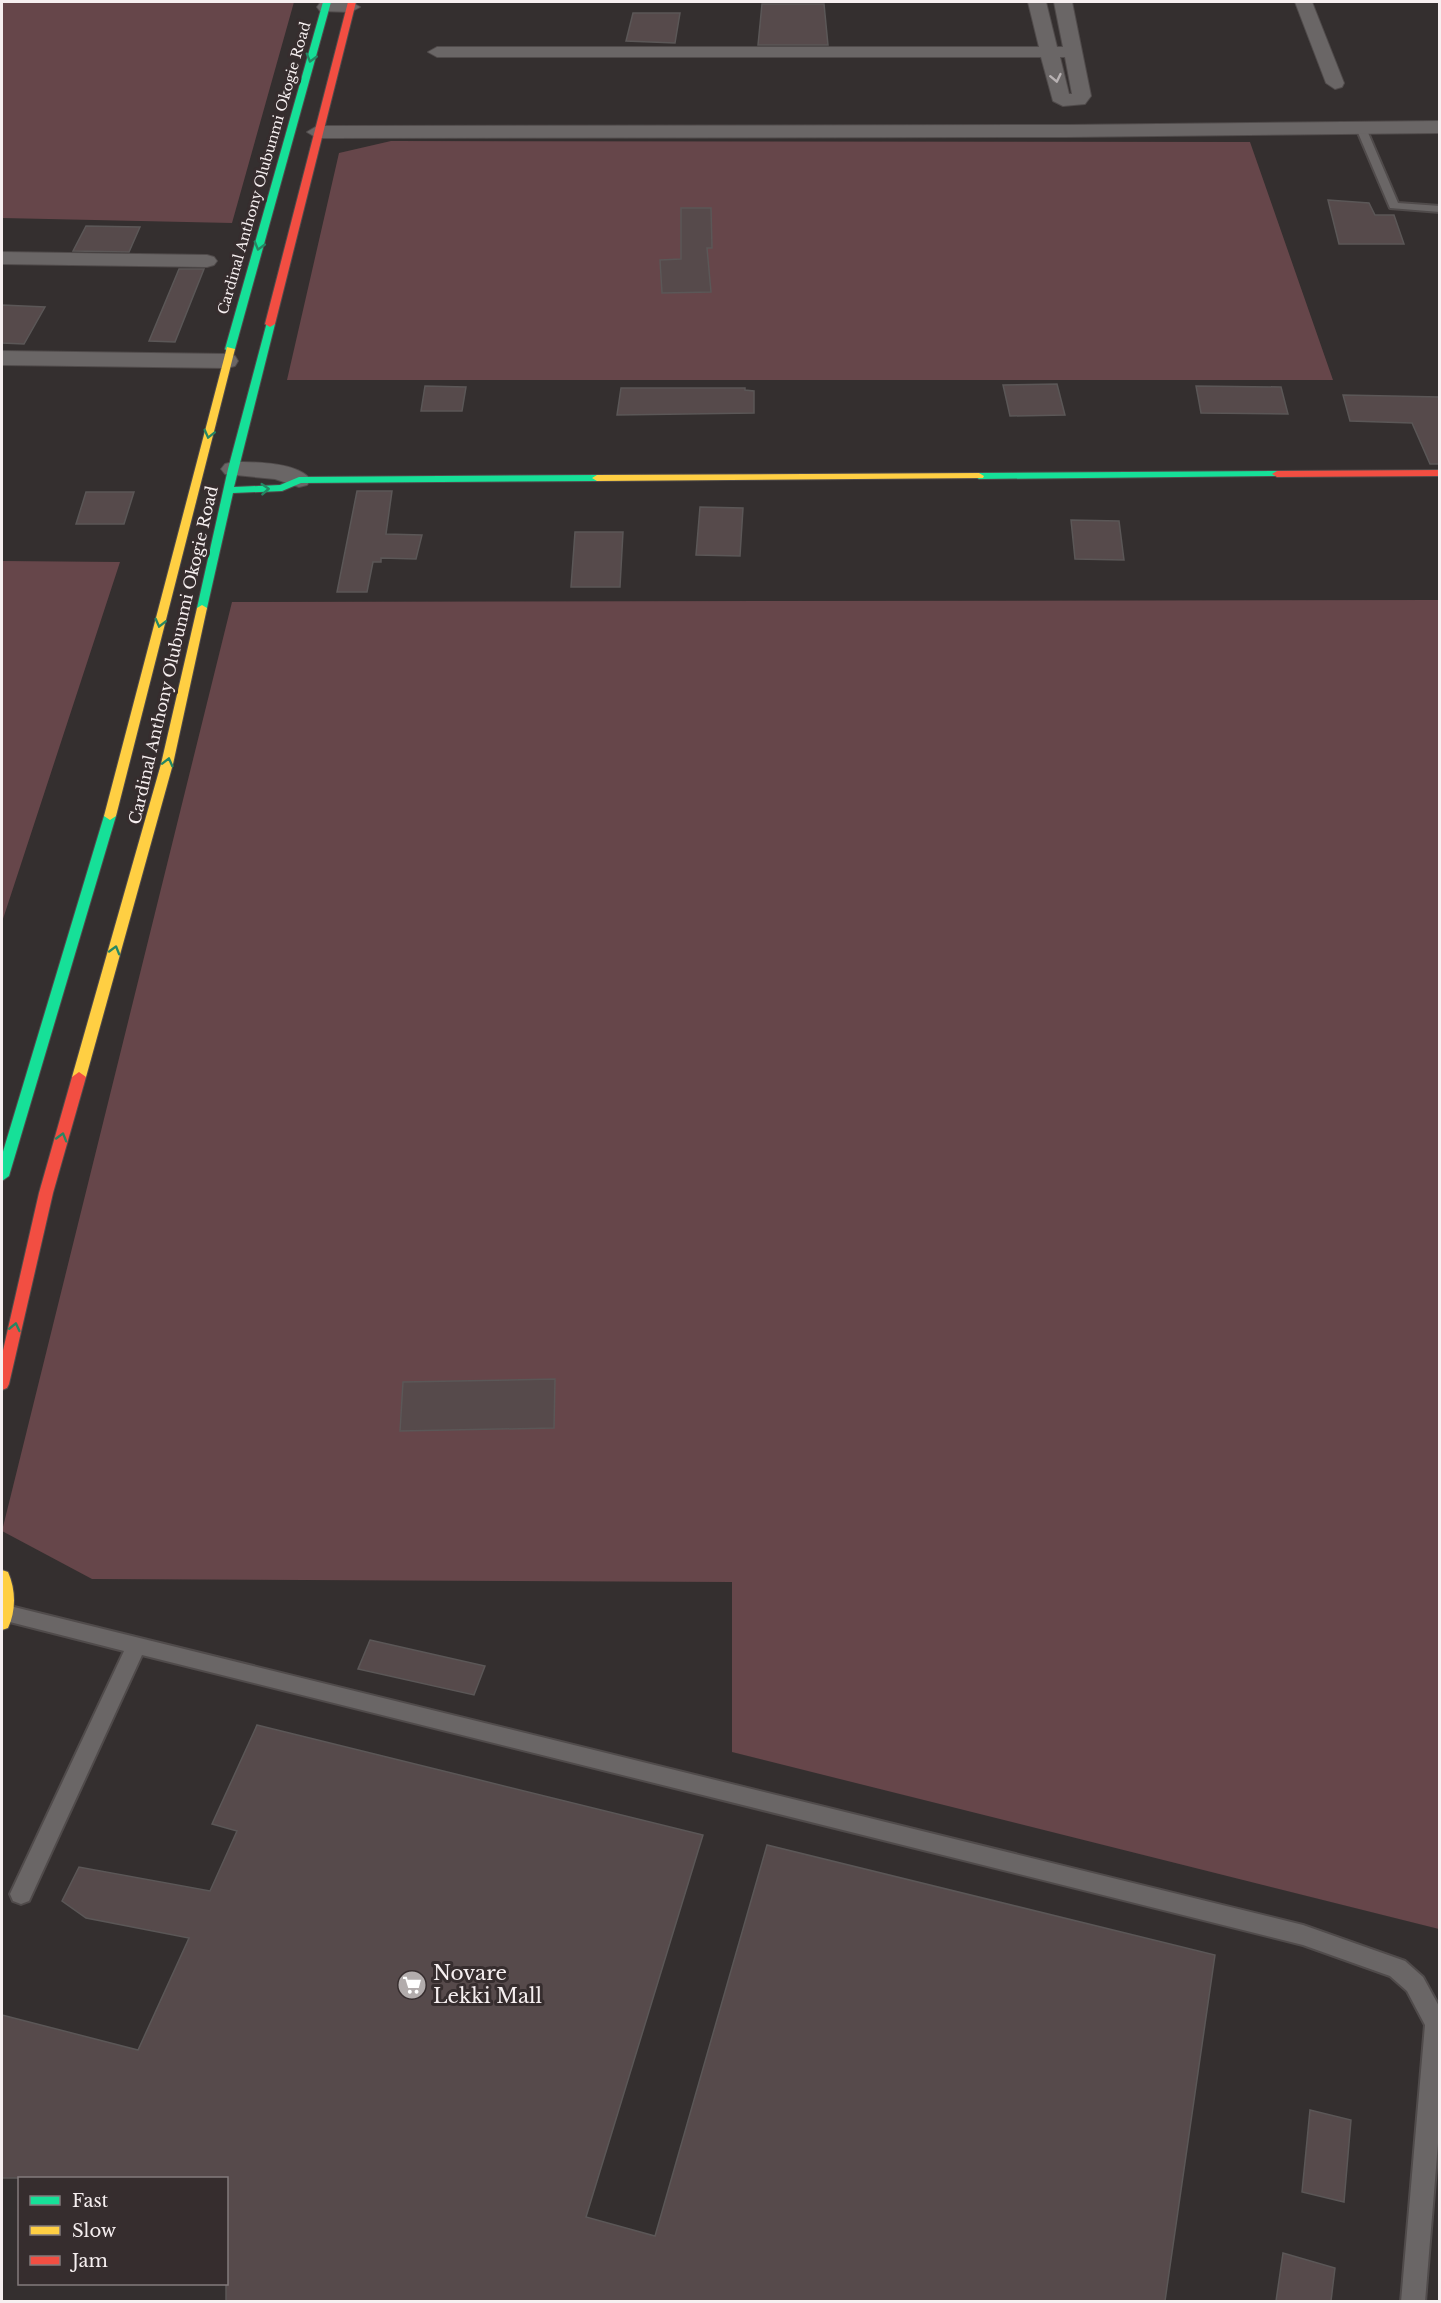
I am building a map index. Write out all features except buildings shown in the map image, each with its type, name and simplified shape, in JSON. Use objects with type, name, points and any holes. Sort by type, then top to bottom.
[{"type":"street","points":[[1037,2],[1051,52],[1060,97],[1070,101],[1078,100],[1082,96],[1075,52],[1063,2]]},
{"type":"street","points":[[1303,2],[1335,83]]},
{"type":"street","points":[[326,4],[351,4]]},
{"type":"street","name":"Cardinal Anthony Olubunmi Okogie Road","points":[[2,1176],[122,774],[225,368],[326,4]]},
{"type":"street","name":"Cardinal Anthony Olubunmi Okogie Road","points":[[2,1384],[46,1193],[167,764],[231,479],[351,4]]},
{"type":"street","points":[[436,52],[1075,52]]},
{"type":"street","points":[[317,132],[1440,127]]},
{"type":"street","points":[[2,258],[207,261]]},
{"type":"street","points":[[3,365],[225,368]]},
{"type":"street","points":[[231,479],[263,469],[285,473],[299,480],[1440,473]]},
{"type":"street","points":[[2,1577],[6,1584],[4,1618]]},
{"type":"lane","points":[[1361,128],[1394,206],[1440,209]]},
{"type":"lane","points":[[4,1618],[136,1646],[1303,1935],[1397,1968],[1415,1984],[1436,2024],[1413,2301]]},
{"type":"lane","points":[[21,1894],[136,1646]]},
{"type":"shaded area","points":[[2,2],[294,2],[232,223],[2,218]]},
{"type":"shaded area","points":[[391,141],[1250,142],[1333,380],[287,380],[339,153]]},
{"type":"shaded area","points":[[2,561],[120,562],[2,922]]},
{"type":"shaded area","points":[[1439,600],[1439,1929],[732,1752],[732,1582],[92,1579],[2,1531],[232,602]]},
{"type":"traffic: fast","points":[[230,349],[327,2]]},
{"type":"traffic: fast","points":[[202,608],[233,469],[270,324]]},
{"type":"traffic: fast","points":[[979,476],[1277,474]]},
{"type":"traffic: fast","points":[[229,490],[282,488],[299,480],[597,478]]},
{"type":"traffic: fast","points":[[2,1176],[110,816]]},
{"type":"traffic: slow","points":[[110,816],[230,349]]},
{"type":"traffic: slow","points":[[597,478],[979,476]]},
{"type":"traffic: slow","points":[[79,1077],[167,764],[202,608]]},
{"type":"traffic: slow","points":[[2,1577],[7,1600],[2,1623]]},
{"type":"traffic: jam","points":[[270,324],[352,2]]},
{"type":"traffic: jam","points":[[1277,474],[1440,473]]},
{"type":"traffic: jam","points":[[2,1384],[46,1193],[79,1077]]},
{"type":"place","name":"Novare Lekki Mall","points":[[412,1985]]}]
